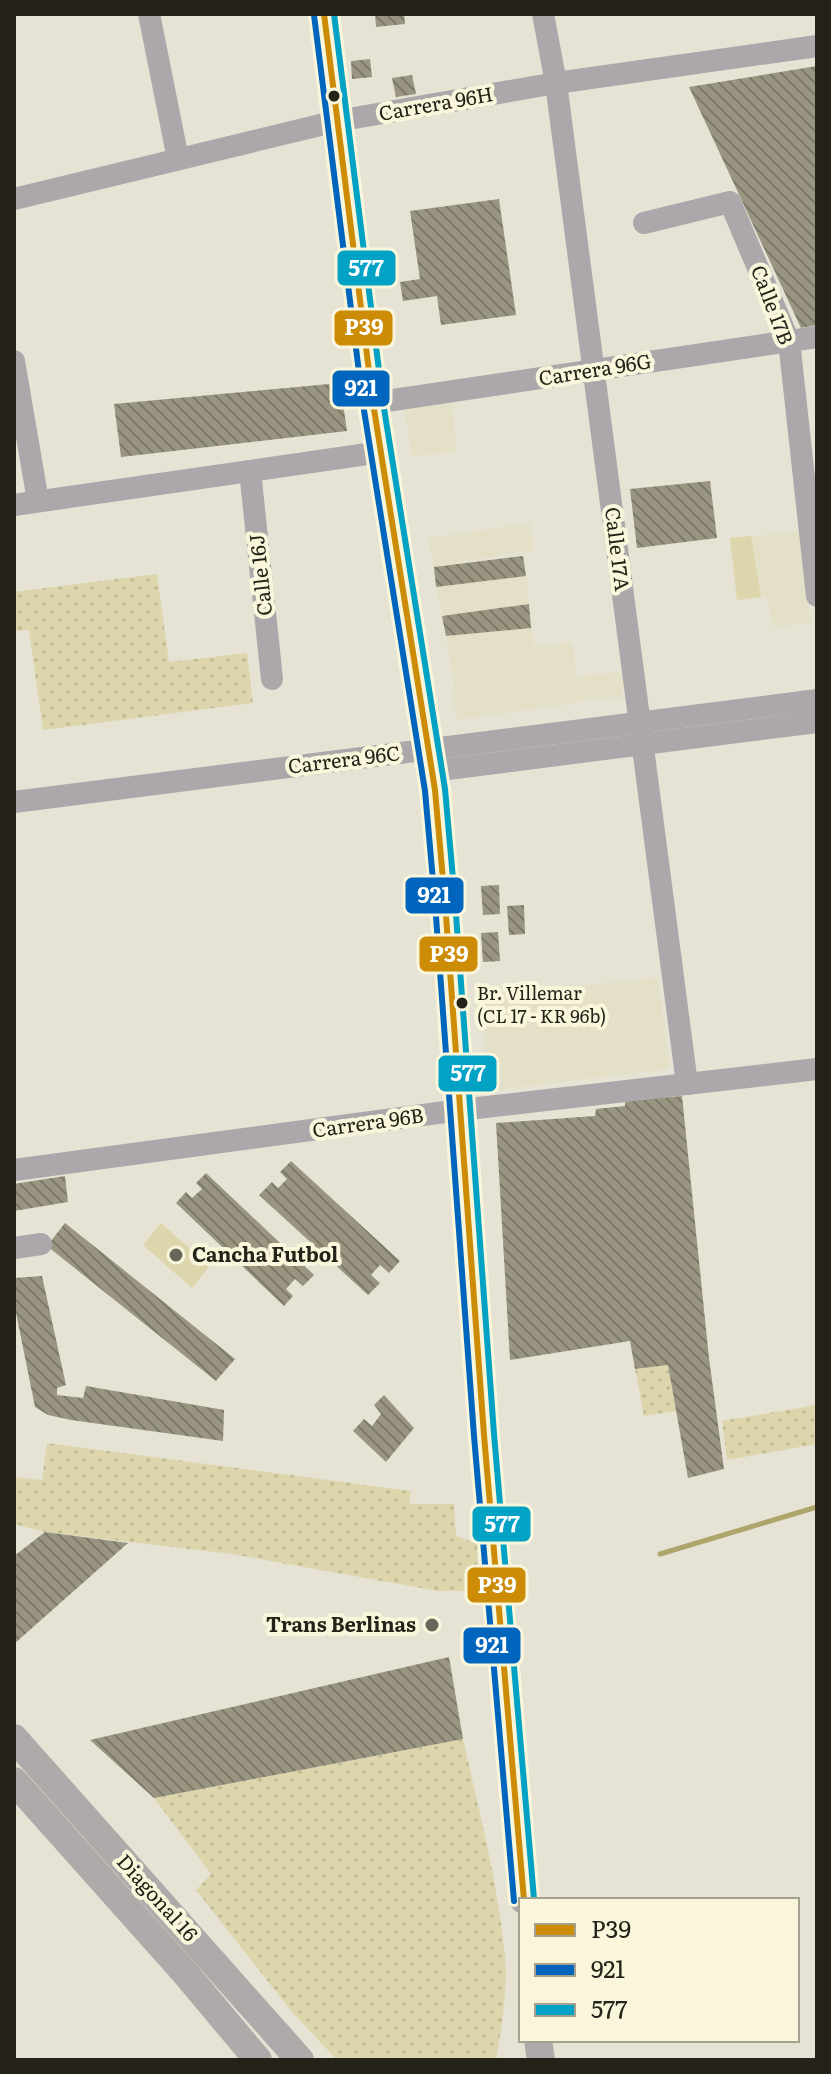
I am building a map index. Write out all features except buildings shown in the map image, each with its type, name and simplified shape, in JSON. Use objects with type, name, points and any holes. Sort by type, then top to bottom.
[{"type":"main road","points":[[324,14],[373,403],[431,760],[442,858],[484,1435],[524,1898]]},
{"type":"main road","name":"Diagonal 16","points":[[14,1738],[300,2060]]},
{"type":"main road","name":"Diagonal 16","points":[[14,1781],[186,1974],[258,2060]]},
{"type":"street","points":[[149,14],[178,159]]},
{"type":"street","name":"Calle 17A","points":[[543,14],[556,83],[687,1084]]},
{"type":"street","name":"Carrera 96H","points":[[14,199],[337,121],[556,83],[817,46]]},
{"type":"street","name":"Calle 17B","points":[[644,223],[730,202],[789,341],[817,596]]},
{"type":"street","name":"Carrera 96G","points":[[373,403],[817,337]]},
{"type":"street","points":[[14,361],[38,501]]},
{"type":"street","points":[[14,505],[381,452]]},
{"type":"street","name":"Calle 16J","points":[[250,471],[272,679]]},
{"type":"street","name":"Carrera 96C","points":[[14,802],[431,760],[641,733],[817,700]]},
{"type":"street","name":"Carrera 96C","points":[[641,733],[817,722]]},
{"type":"street","name":"Carrera 96B","points":[[14,1170],[460,1110],[817,1069]]},
{"type":"street","points":[[14,1248],[41,1244]]},
{"type":"shaded area","points":[[451,400],[457,452],[412,456],[404,405]]},
{"type":"shaded area","points":[[530,523],[534,550],[434,567],[428,538]]},
{"type":"shaded area","points":[[800,532],[811,623],[773,627],[766,596],[737,600],[730,538]]},
{"type":"shaded area","points":[[751,536],[761,597],[737,600],[730,538]]},
{"type":"shaded area","points":[[157,574],[169,662],[247,653],[253,703],[43,730],[29,630],[14,631],[14,592]]},
{"type":"shaded area","points":[[526,576],[529,604],[442,616],[436,587]]},
{"type":"shaded area","points":[[531,628],[535,646],[573,642],[576,676],[620,672],[620,676],[626,675],[628,688],[622,690],[618,700],[614,697],[579,700],[578,703],[457,720],[446,636]]},
{"type":"shaded area","points":[[658,978],[670,1069],[488,1091],[481,995]]},
{"type":"shaded area","name":"Cancha Futbol","points":[[161,1223],[210,1266],[192,1288],[143,1245]]},
{"type":"shaded area","points":[[668,1365],[676,1411],[644,1416],[635,1369]]},
{"type":"shaded area","points":[[817,1405],[817,1444],[727,1460],[722,1421]]},
{"type":"shaded area","points":[[47,1443],[411,1491],[409,1504],[454,1504],[456,1536],[477,1544],[478,1591],[438,1591],[232,1554],[45,1532],[14,1524],[14,1477],[42,1480]]},
{"type":"shaded area","points":[[463,1739],[493,1874],[505,1956],[505,1995],[496,2060],[337,2060],[292,2012],[196,1890],[211,1874],[154,1798]]},
{"type":"waterway","points":[[660,1554],[817,1507]]},
{"type":"transit line","name":"P39","points":[[324,14],[373,403],[435,790],[484,1435],[524,1898]]},
{"type":"transit line","name":"577","points":[[334,14],[383,402],[445,789],[494,1434],[534,1898]]},
{"type":"transit line","name":"921","points":[[314,15],[363,404],[425,791],[474,1436],[514,1901]]},
{"type":"place","name":"Br. Villemar (CL 17 - KR 96b)","points":[[462,1003]]},
{"type":"place","name":"Cancha Futbol","points":[[176,1255]]},
{"type":"place","name":"Trans Berlinas","points":[[432,1625]]}]
